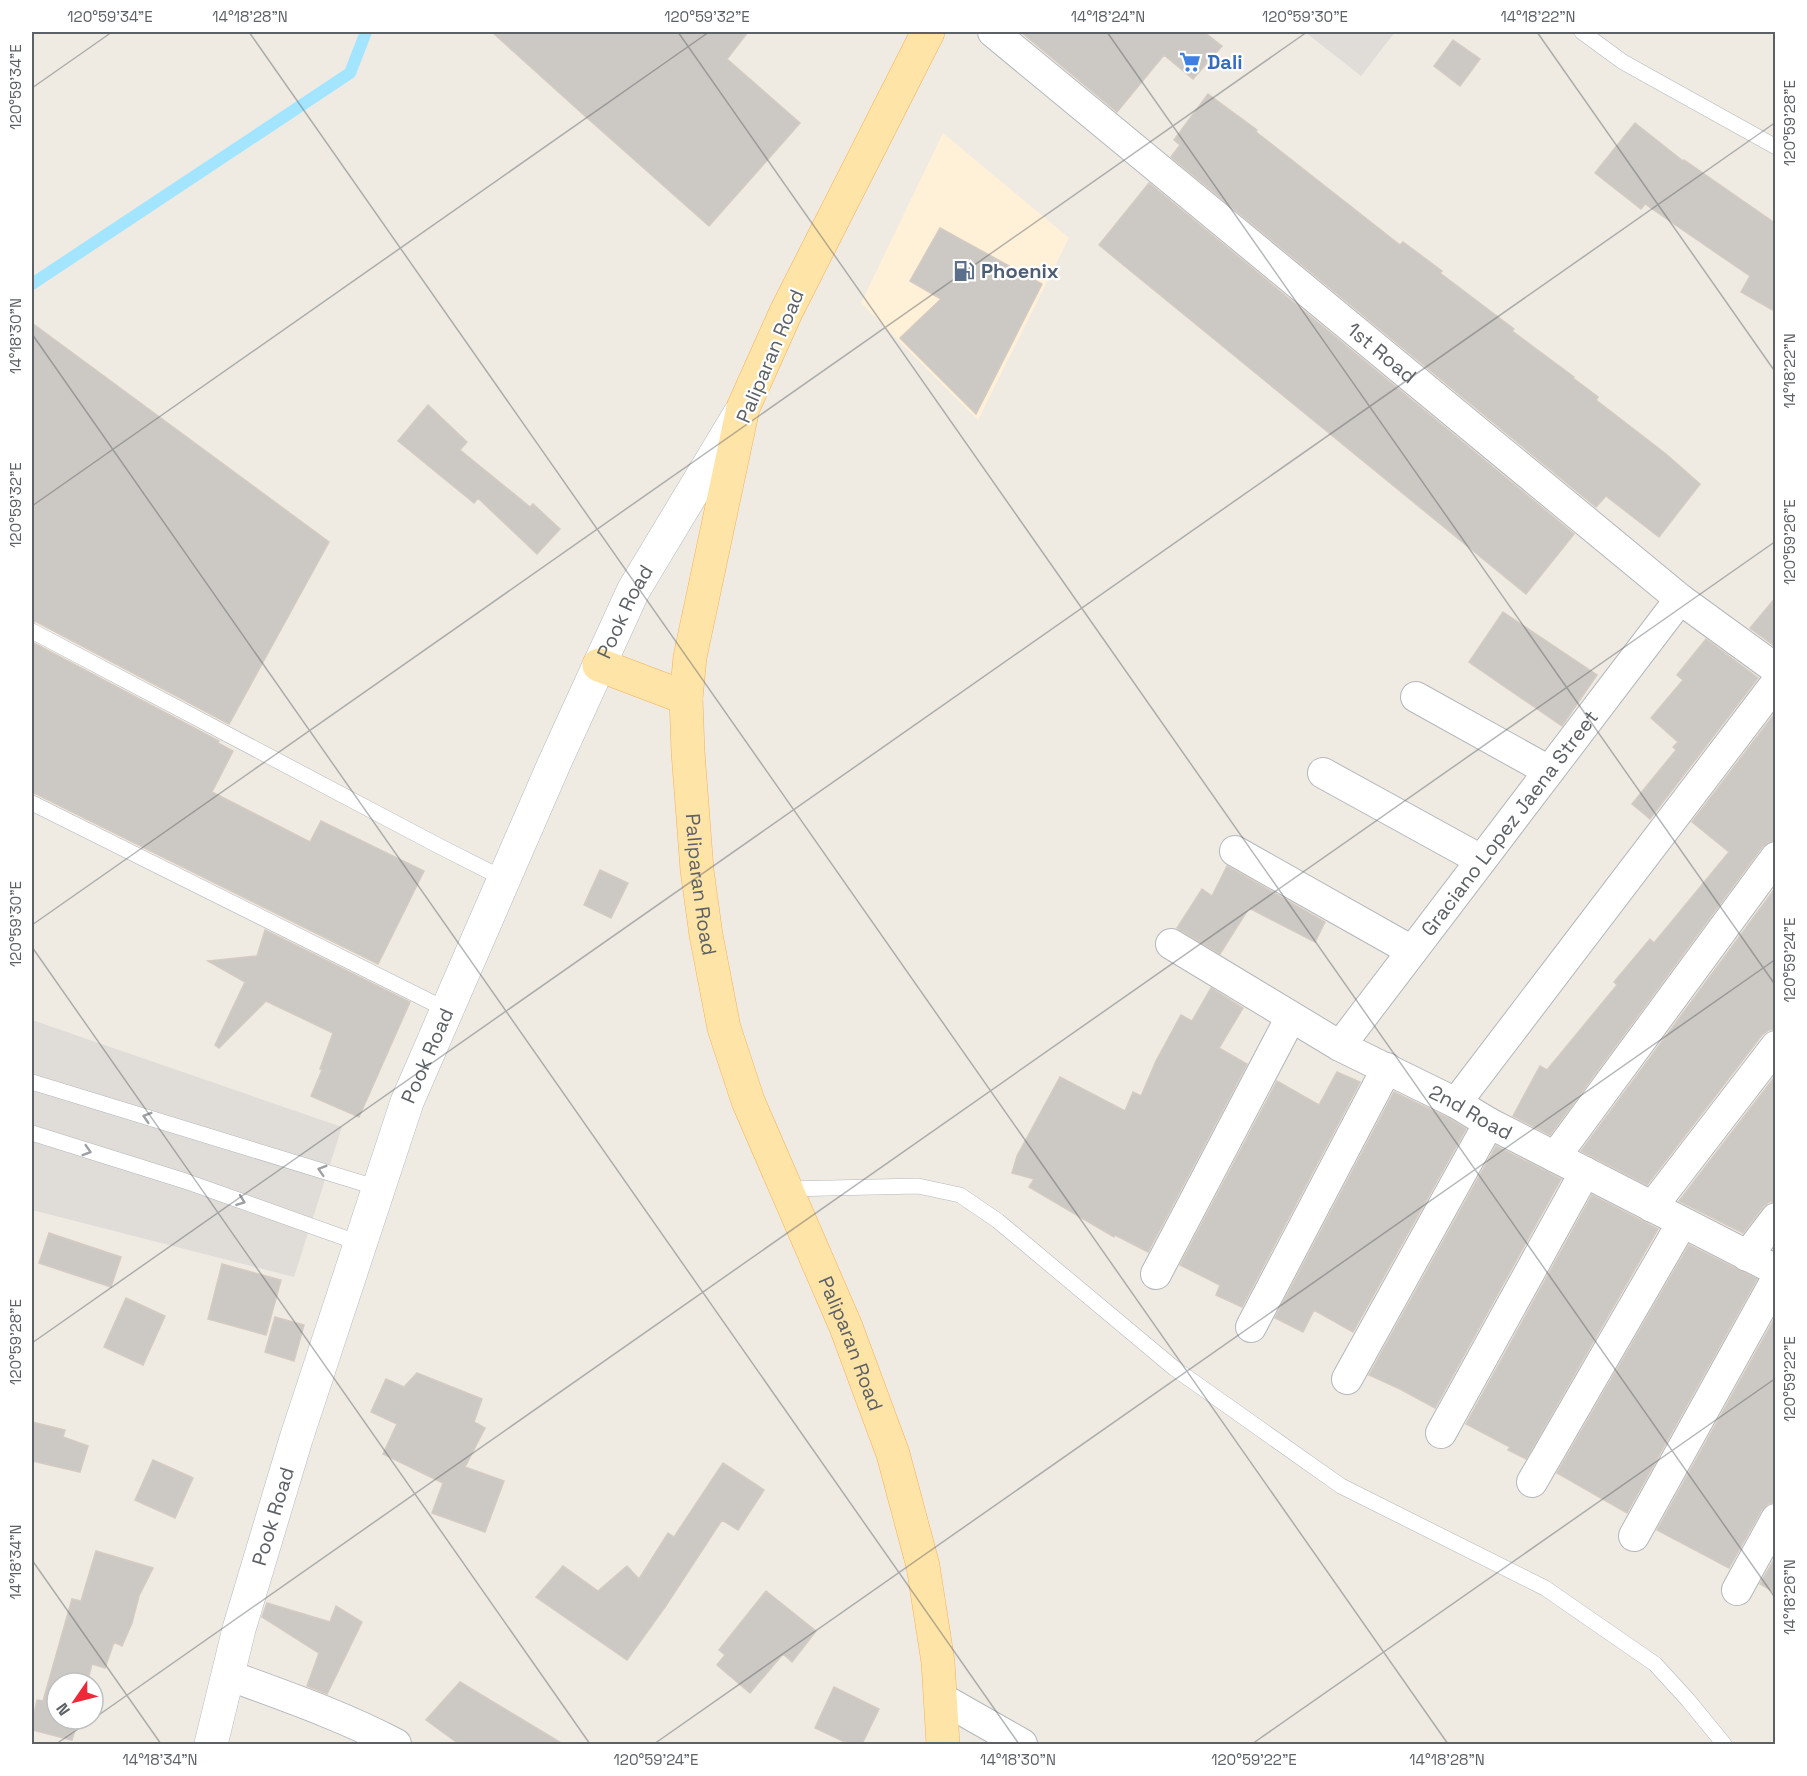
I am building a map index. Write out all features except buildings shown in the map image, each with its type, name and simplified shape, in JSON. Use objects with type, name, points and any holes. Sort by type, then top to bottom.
[{"type":"main road","name":"Paliparan Road","points":[[928,32],[786,312],[743,408],[690,657],[686,698],[697,870],[705,935],[724,1028],[748,1101],[846,1327],[893,1454],[923,1566],[938,1662],[943,1744]]},
{"type":"main road","points":[[599,665],[686,698]]},
{"type":"street","name":"1st Road","points":[[993,32],[1680,599],[1776,669]]},
{"type":"street","name":"Pook Road","points":[[211,1744],[239,1629],[296,1439],[407,1102],[633,591],[743,408]]},
{"type":"street","name":"Graciano Lopez Jaena Street","points":[[1340,1046],[1680,599]]},
{"type":"street","points":[[1456,1103],[1776,683]]},
{"type":"street","points":[[1416,697],[1549,771]]},
{"type":"street","points":[[1323,773],[1481,860]]},
{"type":"street","points":[[1234,851],[1412,951]]},
{"type":"street","points":[[1555,1156],[1776,857]]},
{"type":"street","name":"2nd Road","points":[[1172,944],[1340,1046],[1456,1103],[1489,1123],[1776,1270]]},
{"type":"street","points":[[1156,1275],[1291,1017]]},
{"type":"street","points":[[1652,1207],[1776,1046]]},
{"type":"street","points":[[1251,1327],[1387,1068]]},
{"type":"street","points":[[1347,1379],[1489,1123]]},
{"type":"street","points":[[1441,1433],[1585,1172]]},
{"type":"street","points":[[1747,1256],[1776,1218]]},
{"type":"street","points":[[1532,1482],[1682,1222]]},
{"type":"street","points":[[1634,1536],[1776,1280]]},
{"type":"street","points":[[1737,1590],[1776,1519]]},
{"type":"street","points":[[228,1675],[364,1727],[396,1744]]},
{"type":"street","points":[[941,1698],[1022,1744]]},
{"type":"lane","points":[[1582,32],[1623,62],[1776,147]]},
{"type":"lane","points":[[32,631],[504,879]]},
{"type":"lane","points":[[32,803],[447,1010]]},
{"type":"lane","points":[[32,1082],[378,1188]]},
{"type":"lane","points":[[32,1134],[185,1181],[359,1243]]},
{"type":"lane","points":[[786,1189],[918,1186],[960,1196],[999,1221],[1174,1368],[1341,1486],[1545,1588],[1655,1664],[1724,1744]]},
{"type":"shaded area","points":[[1305,32],[1395,32],[1361,76]]},
{"type":"shaded area","name":"Phoenix","points":[[943,133],[1069,238],[978,420],[861,303]]},
{"type":"shaded area","points":[[32,1020],[342,1127],[294,1277],[32,1210]]},
{"type":"waterway","points":[[32,284],[350,73],[366,32]]},
{"type":"place","name":"Dali","points":[[1190,62]]},
{"type":"place","name":"Phoenix","points":[[964,271]]}]
